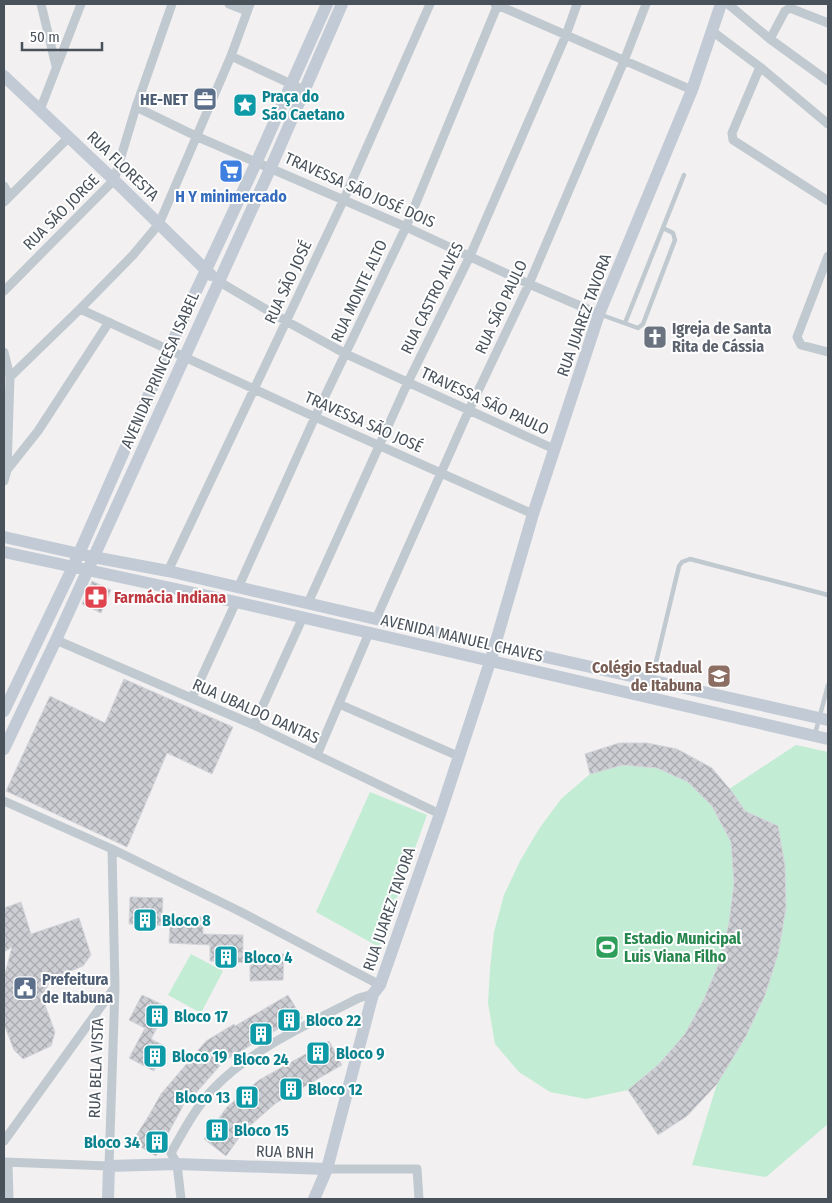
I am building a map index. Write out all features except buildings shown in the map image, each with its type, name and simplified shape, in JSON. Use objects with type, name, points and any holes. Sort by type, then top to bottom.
[{"type":"street","points":[[41,4],[56,66]]},
{"type":"street","points":[[40,110],[81,4]]},
{"type":"street","name":"RUA SÃO JORGE","points":[[4,291],[114,180],[136,107],[172,4]]},
{"type":"street","points":[[10,377],[133,255],[159,224],[231,56],[248,8],[229,4]]},
{"type":"street","name":"AVENIDA PRINCESA ISABEL","points":[[4,711],[73,567],[169,349],[257,161],[327,4]]},
{"type":"street","name":"AVENIDA PRINCESA ISABEL","points":[[4,749],[56,640],[271,167],[342,4]]},
{"type":"street","name":"RUA SÃO JOSÉ","points":[[168,571],[344,200],[430,4]]},
{"type":"street","points":[[497,4],[692,90]]},
{"type":"street","name":"RUA MONTE ALTO","points":[[238,588],[315,417],[406,227],[497,4]]},
{"type":"street","name":"RUA CASTRO ALVES","points":[[308,603],[408,382],[470,256],[566,35],[577,4]]},
{"type":"street","name":"RUA SÃO PAULO","points":[[376,619],[469,410],[529,284],[624,61],[646,4]]},
{"type":"street","points":[[723,4],[828,81]]},
{"type":"street","name":"RUA JUAREZ TAVORA","points":[[314,1199],[327,1170],[377,989],[440,814],[490,662],[533,514],[599,314],[692,90],[723,4]]},
{"type":"street","points":[[770,39],[785,11],[790,8],[828,23]]},
{"type":"street","points":[[713,28],[828,124]]},
{"type":"street","points":[[231,56],[304,90]]},
{"type":"street","points":[[760,67],[732,133],[733,140],[828,201]]},
{"type":"street","name":"RUA FLORESTA","points":[[4,76],[218,281]]},
{"type":"street","name":"TRAVESSA SÃO JOSÉ DOIS","points":[[136,107],[599,314]]},
{"type":"street","points":[[7,199],[69,137]]},
{"type":"street","points":[[4,186],[7,199]]},
{"type":"street","points":[[828,256],[826,268],[797,337],[802,345],[828,352]]},
{"type":"street","name":"TRAVESSA SÃO PAULO","points":[[218,281],[346,354],[554,449]]},
{"type":"street","name":"TRAVESSA SÃO JOSÉ","points":[[80,309],[315,417],[533,514]]},
{"type":"street","points":[[7,470],[38,431],[109,322]]},
{"type":"street","points":[[4,352],[10,377],[7,470],[4,481]]},
{"type":"street","name":"AVENIDA MANUEL CHAVES","points":[[4,536],[78,554],[168,571],[824,719]]},
{"type":"street","name":"AVENIDA MANUEL CHAVES","points":[[4,552],[236,602],[828,739]]},
{"type":"street","points":[[192,698],[236,602]]},
{"type":"street","points":[[254,725],[303,618]]},
{"type":"street","points":[[317,755],[369,633]]},
{"type":"street","name":"RUA UBALDO DANTAS","points":[[56,640],[254,725],[440,814]]},
{"type":"street","points":[[339,704],[458,756]]},
{"type":"street","points":[[4,801],[112,849],[239,911],[377,989]]},
{"type":"street","name":"RUA BELA VISTA","points":[[108,1199],[115,987],[112,849]]},
{"type":"street","points":[[4,1140],[115,987]]},
{"type":"street","points":[[181,1199],[177,1164],[170,1153],[215,1087],[262,1050],[377,989]]},
{"type":"street","points":[[9,1199],[6,1162],[109,1166]]},
{"type":"street","name":"RUA BNH","points":[[109,1166],[177,1164],[327,1170],[417,1169],[419,1199]]},
{"type":"lane","points":[[625,323],[684,174]]},
{"type":"lane","points":[[599,314],[638,328],[643,324],[675,240],[673,234],[663,228]]},
{"type":"lane","points":[[652,680],[679,566],[685,560],[690,559],[828,595]]},
{"type":"lane","points":[[814,736],[824,719],[828,685]]},
{"type":"green space","points":[[796,745],[828,752],[828,1124],[766,1177],[692,1165],[717,1084],[746,1036],[765,995],[778,953],[786,908],[785,866],[778,826],[745,811],[729,789]]},
{"type":"green space","name":"Estadio Municipal Luis Viana Filho","points":[[623,765],[657,768],[688,782],[712,806],[731,842],[734,883],[729,923],[719,963],[704,999],[685,1034],[659,1064],[628,1090],[586,1099],[550,1092],[519,1072],[495,1044],[488,1003],[494,932],[504,895],[520,861],[539,829],[561,799],[590,774]]},
{"type":"green space","points":[[370,792],[427,815],[379,947],[316,912]]},
{"type":"green space","points":[[191,954],[223,971],[201,1013],[168,995]]},
{"type":"place","name":"HE-NET","points":[[205,99]]},
{"type":"place","name":"Praça do São Caetano","points":[[245,105]]},
{"type":"place","name":"H Y minimercado","points":[[231,171]]},
{"type":"place","name":"Igreja de Santa Rita de Cássia","points":[[655,337]]},
{"type":"place","name":"Farmácia Indiana","points":[[96,597]]},
{"type":"place","name":"Colégio Estadual de Itabuna","points":[[719,676]]},
{"type":"place","name":"Bloco 8","points":[[145,920]]},
{"type":"place","name":"Estadio Municipal Luis Viana Filho","points":[[607,947]]},
{"type":"place","name":"Bloco 4","points":[[226,957]]},
{"type":"place","name":"Prefeitura de Itabuna","points":[[25,988]]},
{"type":"place","name":"Bloco 17","points":[[157,1016]]},
{"type":"place","name":"Bloco 22","points":[[289,1020]]},
{"type":"place","name":"Bloco 24","points":[[261,1034]]},
{"type":"place","name":"Bloco 9","points":[[318,1053]]},
{"type":"place","name":"Bloco 19","points":[[155,1056]]},
{"type":"place","name":"Bloco 12","points":[[291,1089]]},
{"type":"place","name":"Bloco 13","points":[[247,1097]]},
{"type":"place","name":"Bloco 15","points":[[217,1130]]},
{"type":"place","name":"Bloco 34","points":[[157,1142]]}]
